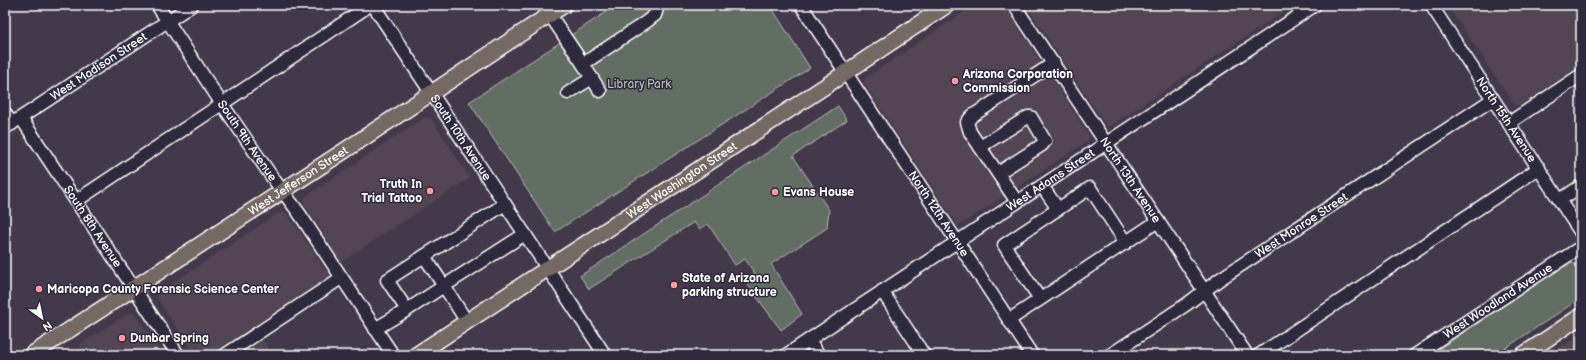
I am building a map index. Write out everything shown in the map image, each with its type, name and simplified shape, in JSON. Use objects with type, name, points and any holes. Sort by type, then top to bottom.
[{"type":"main road","name":"West Jefferson Street","points":[[31,355],[134,289],[564,5]]},
{"type":"main road","name":"West Washington Street","points":[[416,355],[947,5]]},
{"type":"main road","points":[[1531,353],[1581,316]]},
{"type":"street","name":"South 9th Avenue","points":[[158,5],[222,104],[299,214],[393,355]]},
{"type":"street","name":"West Madison Street","points":[[13,123],[192,5]]},
{"type":"street","points":[[76,201],[370,5]]},
{"type":"street","name":"South 10th Avenue","points":[[373,5],[604,355]]},
{"type":"street","points":[[583,64],[655,15],[658,5]]},
{"type":"street","name":"North 12th Avenue","points":[[801,5],[1032,355]]},
{"type":"street","name":"North 13th Avenue","points":[[1014,5],[1247,355]]},
{"type":"street","name":"West Adams Street","points":[[786,355],[1316,5]]},
{"type":"street","name":"North 15th Avenue","points":[[1431,5],[1581,233]]},
{"type":"street","points":[[550,15],[600,91]]},
{"type":"street","points":[[1017,202],[970,132],[967,122],[972,116],[1054,64]]},
{"type":"street","points":[[1509,122],[1581,75]]},
{"type":"street","points":[[568,93],[592,78]]},
{"type":"street","name":"West Monroe Street","points":[[1110,355],[1187,304],[1220,279],[1493,99]]},
{"type":"street","name":"South 8th Avenue","points":[[5,113],[76,201],[178,355]]},
{"type":"street","points":[[980,148],[1028,117],[1031,117],[1045,141],[1042,145],[998,173]]},
{"type":"street","points":[[1259,355],[1538,168]]},
{"type":"street","points":[[1042,186],[1058,209]]},
{"type":"street","points":[[1560,200],[1581,186]]},
{"type":"street","points":[[1040,299],[1004,245],[1090,188],[1126,243]]},
{"type":"street","points":[[408,310],[388,280],[505,204]]},
{"type":"street","points":[[1009,320],[1158,221]]},
{"type":"street","points":[[375,329],[408,310],[525,234]]},
{"type":"street","name":"West Woodland Avenue","points":[[1415,355],[1581,247]]},
{"type":"street","points":[[424,256],[467,322]]},
{"type":"street","points":[[225,355],[341,278]]},
{"type":"street","points":[[882,291],[924,355]]},
{"type":"street","points":[[809,340],[819,355]]},
{"type":"shaded area","points":[[974,5],[1004,5],[1090,137],[1088,141],[965,222],[959,224],[956,223],[865,85],[864,79]]},
{"type":"shaded area","points":[[1026,5],[1294,5],[1112,125],[1108,126],[1105,124]]},
{"type":"shaded area","points":[[1447,5],[1581,5],[1581,65],[1523,104],[1514,104]]},
{"type":"shaded area","points":[[425,117],[432,119],[470,178],[341,262],[304,204],[304,199],[306,196]]},
{"type":"shaded area","points":[[283,212],[288,215],[338,288],[261,337],[272,355],[195,355],[158,300],[157,296],[159,292],[277,214]]},
{"type":"shaded area","points":[[129,313],[135,314],[163,355],[86,355],[79,345]]},
{"type":"shaded area","points":[[1581,334],[1581,355],[1549,355]]},
{"type":"green space","name":"Library Park","points":[[617,5],[770,5],[810,68],[555,232],[469,102]]},
{"type":"green space","points":[[838,106],[847,120],[793,156],[829,210],[827,228],[771,264],[802,314],[781,330],[745,281],[755,274],[745,259],[735,265],[708,224],[699,229],[694,222],[589,289],[580,276]]},
{"type":"green space","points":[[1573,263],[1581,267],[1580,297],[1572,304],[1495,355],[1430,355],[1562,267]]},
{"type":"place","name":"Arizona Corporation Commission","points":[[955,81]]},
{"type":"place","name":"Truth In Trial Tattoo","points":[[430,191]]},
{"type":"place","name":"Evans House","points":[[775,192]]},
{"type":"place","name":"State of Arizona parking structure","points":[[674,285]]},
{"type":"place","name":"Maricopa County Forensic Science Center","points":[[39,289]]},
{"type":"place","name":"Dunbar Spring","points":[[122,338]]}]
